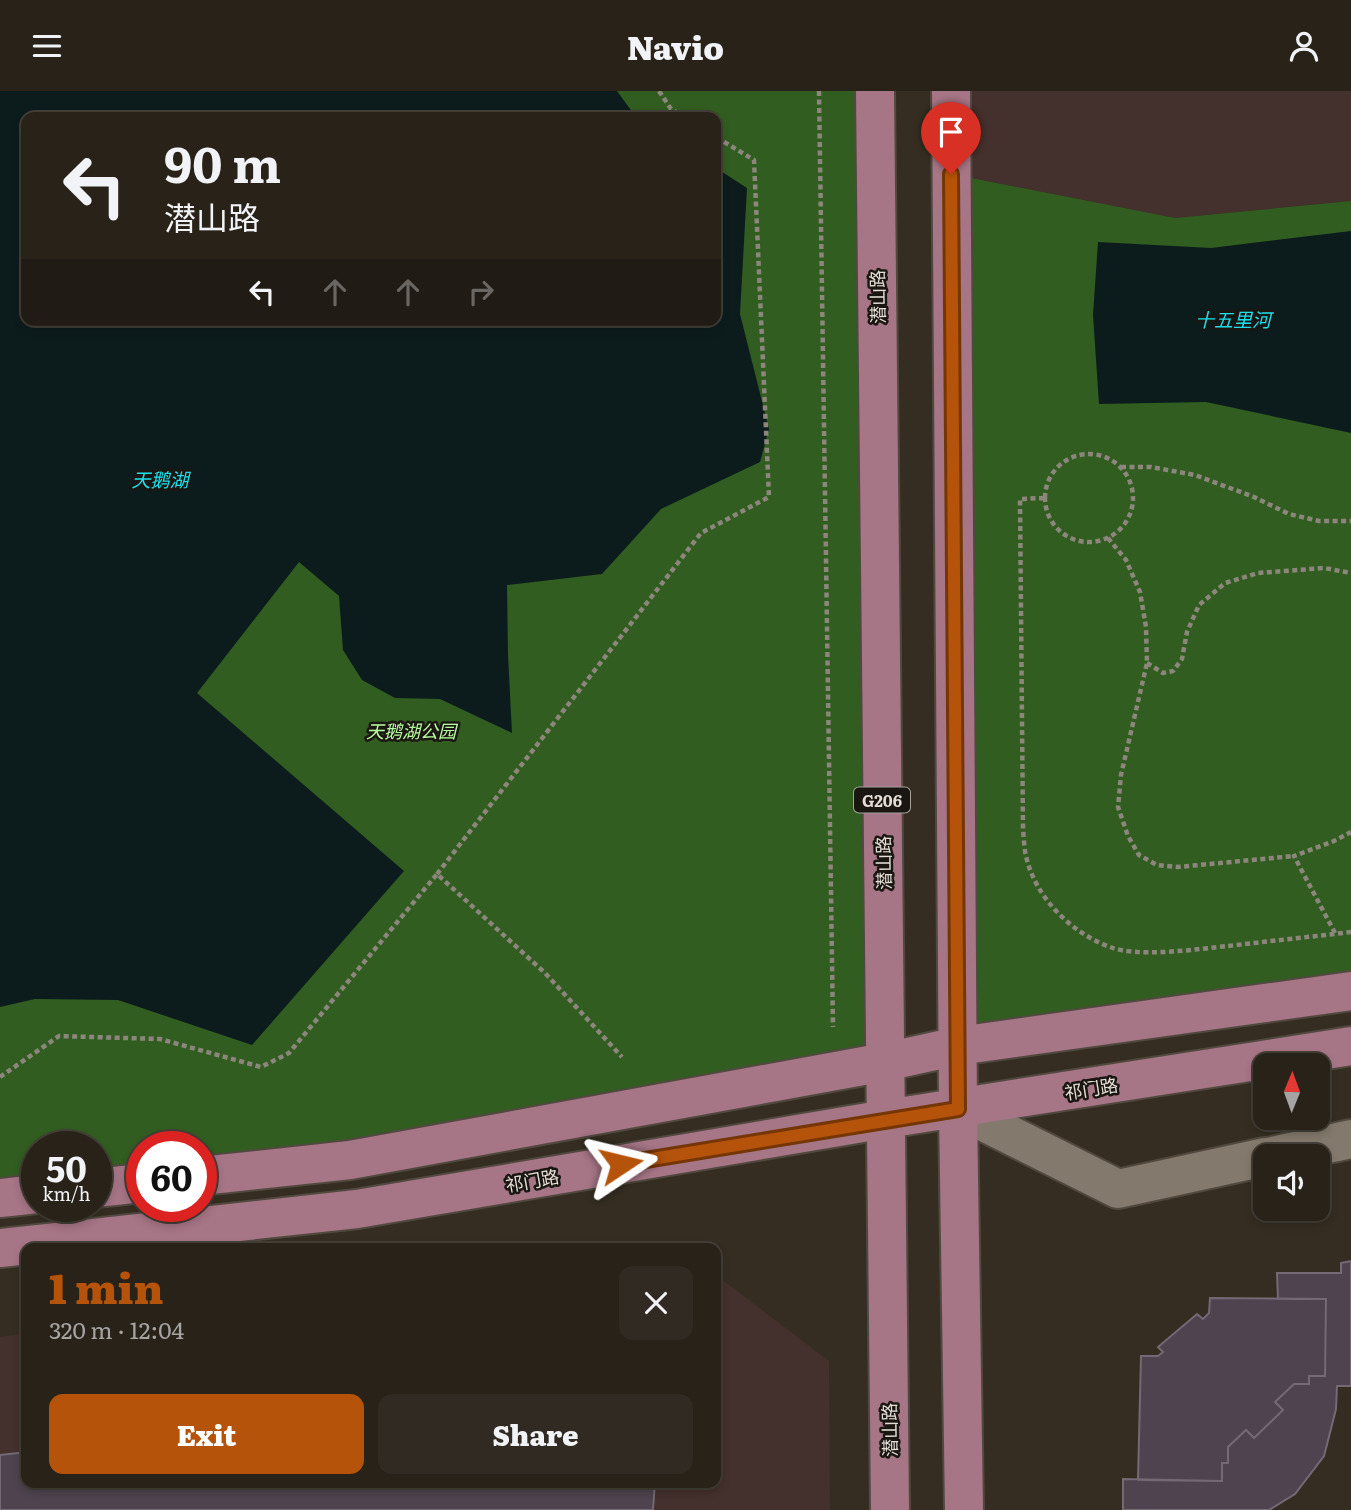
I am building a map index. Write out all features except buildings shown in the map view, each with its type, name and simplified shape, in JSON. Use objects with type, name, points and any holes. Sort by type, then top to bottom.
[{"type":"main road","name":"潜山路","points":[[875,91],[890,1510]]},
{"type":"main road","points":[[951,91],[958,1109],[964,1510]]},
{"type":"main road","points":[[217,1174],[350,1160],[885,1062],[958,1046],[1351,991]]},
{"type":"main road","name":"祁门路","points":[[46,1243],[357,1209],[886,1119],[1351,1046]]},
{"type":"main road","points":[[0,1198],[21,1196]]},
{"type":"main road","name":"祁门路","points":[[0,1248],[21,1246]]},
{"type":"lane","points":[[958,1109],[1118,1189],[1253,1160]]},
{"type":"lane","points":[[1327,1144],[1351,1139]]},
{"type":"path","points":[[659,91],[676,112]]},
{"type":"path","points":[[819,91],[833,1027]]},
{"type":"path","points":[[0,1077],[59,1036],[160,1039],[261,1067],[289,1053],[438,874],[701,533],[769,497],[754,160],[721,140]]},
{"type":"path","points":[[1081,454],[1096,454],[1121,467],[1129,478],[1133,492],[1128,519],[1119,530],[1108,538],[1081,541],[1066,536],[1054,526],[1047,513],[1044,498],[1047,483],[1055,469],[1066,459],[1081,454]]},
{"type":"path","points":[[1121,467],[1151,467],[1195,475],[1254,497],[1289,514],[1320,521],[1351,521]]},
{"type":"path","points":[[1044,498],[1020,499],[1023,829],[1026,856],[1035,882],[1053,908],[1079,932],[1112,949],[1149,952],[1183,951],[1351,932]]},
{"type":"path","points":[[1108,538],[1126,560],[1140,591],[1146,627],[1147,663],[1121,775],[1118,807],[1128,836],[1139,855],[1157,865],[1178,867],[1294,856],[1351,832]]},
{"type":"path","points":[[1147,663],[1163,673],[1173,671],[1181,659],[1187,632],[1199,605],[1225,583],[1258,573],[1324,568],[1351,573]]},
{"type":"path","points":[[1294,856],[1335,934]]},
{"type":"path","points":[[438,874],[545,973],[622,1056]]},
{"type":"shaded area","points":[[951,91],[1351,91],[1351,201],[1175,218],[951,174]]},
{"type":"shaded area","points":[[721,1279],[829,1361],[830,1510],[0,1510],[0,1337],[21,1334],[21,1488],[721,1488]]},
{"type":"green space","name":"天鹅湖公园","points":[[0,91],[875,91],[885,1062],[217,1173],[217,1131],[126,1131],[126,1185],[112,1186],[112,1131],[21,1131],[21,1196],[0,1198]]},
{"type":"green space","points":[[951,174],[1175,218],[1351,201],[1351,991],[958,1046]]},
{"type":"water","name":"天鹅湖","points":[[0,91],[617,91],[632,112],[21,112],[21,326],[721,326],[721,171],[747,188],[740,314],[769,429],[760,462],[661,509],[602,574],[507,585],[512,733],[440,699],[395,698],[362,680],[343,650],[339,596],[299,562],[197,693],[404,871],[252,1045],[118,1000],[35,999],[0,1007]]},
{"type":"water","name":"十五里河","points":[[1351,231],[1351,433],[1206,402],[1099,404],[1093,315],[1098,242],[1211,248]]},
{"type":"route","points":[[621,1164],[958,1109],[951,174]]}]
